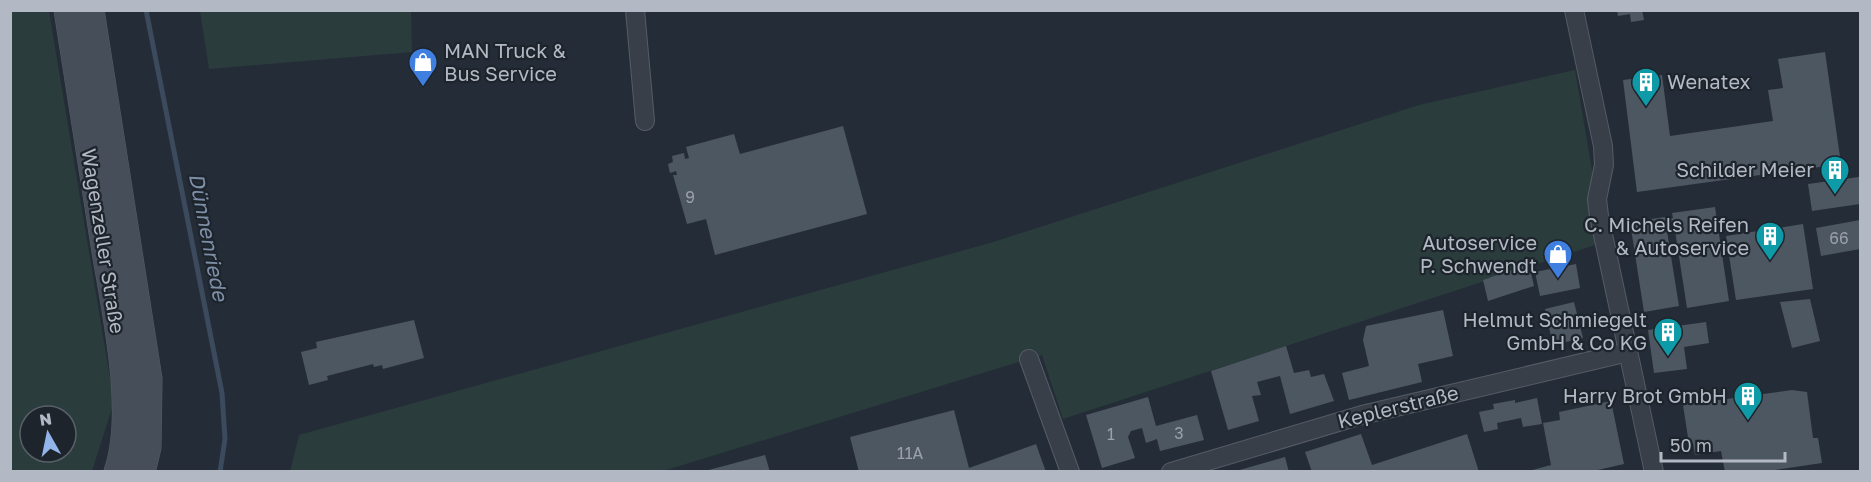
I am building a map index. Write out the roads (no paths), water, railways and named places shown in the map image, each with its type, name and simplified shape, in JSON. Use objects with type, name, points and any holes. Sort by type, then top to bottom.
[{"type":"main road","name":"Wagenzeller Straße","points":[[67,10],[116,318],[124,383],[123,442],[117,471]]},
{"type":"main road","points":[[92,10],[149,380],[148,447],[142,471]]},
{"type":"street","points":[[635,10],[645,121]]},
{"type":"street","points":[[1574,10],[1603,146],[1604,165],[1597,200],[1599,216],[1654,471]]},
{"type":"street","name":"Keplerstraße","points":[[1172,471],[1362,415],[1628,352]]},
{"type":"street","points":[[1029,359],[1070,471]]},
{"type":"waterway","name":"Dünnenriede","points":[[146,10],[222,393],[225,439],[220,472]]},
{"type":"place","name":"MAN Truck & Bus Service","points":[[423,88]]},
{"type":"place","name":"Wenatex","points":[[1646,108]]},
{"type":"place","name":"Schilder Meier","points":[[1835,196]]},
{"type":"place","name":"C. Michels Reifen & Autoservice","points":[[1770,262]]},
{"type":"place","name":"Autoservice P. Schwendt","points":[[1558,280]]},
{"type":"place","name":"Helmut Schmiegelt GmbH & Co KG","points":[[1668,358]]},
{"type":"place","name":"Harry Brot GmbH","points":[[1748,422]]}]
